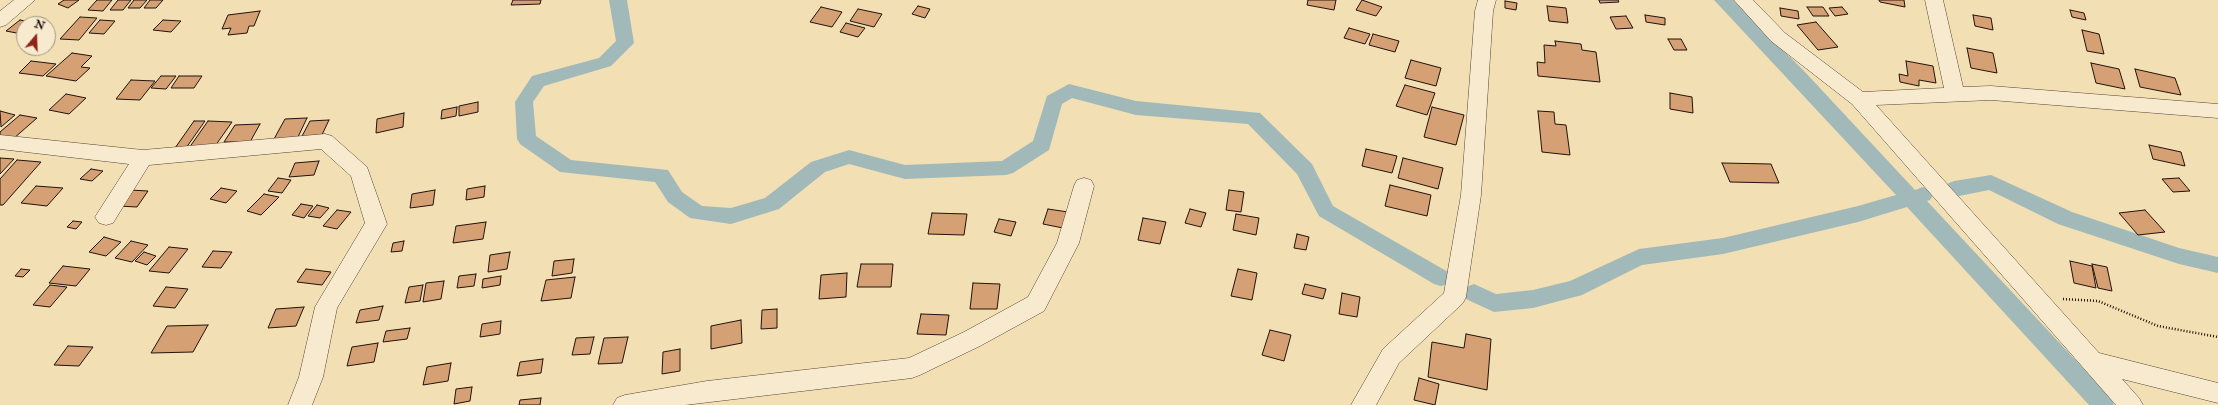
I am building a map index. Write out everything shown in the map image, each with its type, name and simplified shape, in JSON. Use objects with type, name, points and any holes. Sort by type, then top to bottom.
[{"type":"street","points":[[0,21],[26,0]]},
{"type":"street","points":[[1363,405],[1391,356],[1456,296],[1471,195],[1484,11],[1487,0]]},
{"type":"street","points":[[1743,0],[1778,37],[1859,99],[2131,405]]},
{"type":"street","points":[[1934,0],[1955,95]]},
{"type":"street","points":[[1859,99],[1991,93],[2218,111]]},
{"type":"street","points":[[0,142],[143,158],[325,141],[360,172],[376,224],[326,307],[311,377],[300,405]]},
{"type":"street","points":[[106,217],[143,158]]},
{"type":"street","points":[[625,405],[706,398],[912,368],[1036,304],[1068,242],[1084,186]]},
{"type":"street","points":[[2092,361],[2218,393]]},
{"type":"path","points":[[2057,299],[2098,301],[2158,326],[2218,337]]},
{"type":"building","points":[[64,0],[79,0],[68,8],[58,4]]},
{"type":"building","points":[[97,0],[112,0],[103,11],[88,10]]},
{"type":"building","points":[[118,0],[131,0],[123,10],[110,10]]},
{"type":"building","points":[[134,0],[147,0],[140,8],[128,8]]},
{"type":"building","points":[[150,0],[163,0],[156,8],[144,8]]},
{"type":"building","points":[[513,0],[541,0],[540,4],[511,5]]},
{"type":"building","points":[[1308,0],[1336,0],[1334,10],[1307,5]]},
{"type":"building","points":[[1362,0],[1382,7],[1376,16],[1356,10]]},
{"type":"building","points":[[1599,0],[1618,0],[1619,2],[1600,3]]},
{"type":"building","points":[[1879,0],[1904,0],[1905,7],[1880,2]]},
{"type":"building","points":[[1505,1],[1517,3],[1516,10],[1505,8]]},
{"type":"building","points":[[918,6],[930,9],[925,18],[912,14]]},
{"type":"building","points":[[1547,6],[1566,8],[1568,23],[1549,21]]},
{"type":"building","points":[[821,7],[842,12],[832,27],[810,22]]},
{"type":"building","points":[[1807,7],[1823,7],[1829,16],[1813,16]]},
{"type":"building","points":[[1842,7],[1848,14],[1835,16],[1829,8]]},
{"type":"building","points":[[1780,8],[1798,11],[1799,19],[1781,16]]},
{"type":"building","points":[[858,9],[882,14],[874,27],[850,21]]},
{"type":"building","points":[[2070,10],[2084,13],[2086,20],[2072,17]]},
{"type":"building","points":[[260,11],[254,26],[249,26],[247,33],[228,35],[231,28],[222,29],[228,15]]},
{"type":"building","points":[[1645,15],[1665,18],[1665,25],[1646,22]]},
{"type":"building","points":[[1973,15],[1991,18],[1993,30],[1975,26]]},
{"type":"building","points":[[1626,16],[1633,28],[1616,29],[1610,17]]},
{"type":"building","points":[[80,17],[97,18],[79,40],[60,39]]},
{"type":"building","points":[[100,20],[115,21],[104,34],[89,33]]},
{"type":"building","points":[[163,20],[181,21],[171,32],[153,30]]},
{"type":"building","points":[[1816,22],[1838,47],[1818,50],[1797,25]]},
{"type":"building","points":[[16,23],[16,33],[6,31]]},
{"type":"building","points":[[846,23],[865,28],[858,37],[840,32]]},
{"type":"building","points":[[1349,28],[1370,34],[1365,44],[1344,38]]},
{"type":"building","points":[[2082,30],[2099,34],[2104,54],[2087,51]]},
{"type":"building","points":[[1373,34],[1399,41],[1395,52],[1369,45]]},
{"type":"building","points":[[1668,39],[1681,39],[1687,50],[1674,50]]},
{"type":"building","points":[[1555,41],[1581,44],[1582,50],[1596,52],[1600,82],[1538,76],[1537,62],[1545,63],[1544,45],[1556,46]]},
{"type":"building","points":[[1967,48],[1993,53],[1997,73],[1971,68]]},
{"type":"building","points":[[72,53],[92,56],[81,67],[90,68],[76,81],[46,76]]},
{"type":"building","points":[[1411,60],[1441,68],[1436,86],[1405,78]]},
{"type":"building","points":[[31,61],[56,64],[43,76],[19,73]]},
{"type":"building","points":[[1906,61],[1933,66],[1936,83],[1919,80],[1919,86],[1900,82],[1899,74],[1908,76]]},
{"type":"building","points":[[2091,63],[2119,69],[2125,89],[2096,83]]},
{"type":"building","points":[[2135,69],[2175,78],[2181,95],[2140,87]]},
{"type":"building","points":[[161,76],[176,76],[166,89],[151,88]]},
{"type":"building","points":[[179,76],[202,76],[194,88],[171,88]]},
{"type":"building","points":[[131,80],[155,81],[140,100],[116,99]]},
{"type":"building","points":[[1405,85],[1435,93],[1427,115],[1396,106]]},
{"type":"building","points":[[1670,93],[1692,97],[1693,113],[1670,109]]},
{"type":"building","points":[[66,94],[86,98],[69,114],[49,110]]},
{"type":"building","points":[[478,102],[478,112],[459,116],[459,106]]},
{"type":"building","points":[[457,107],[456,116],[441,119],[442,110]]},
{"type":"building","points":[[1432,107],[1464,115],[1456,145],[1424,137]]},
{"type":"building","points":[[0,111],[15,115],[1,127]]},
{"type":"building","points":[[1538,111],[1554,112],[1555,124],[1566,125],[1570,155],[1542,152]]},
{"type":"building","points":[[404,113],[403,127],[376,133],[377,119]]},
{"type":"building","points":[[20,115],[37,118],[13,139],[0,136],[0,132]]},
{"type":"building","points":[[307,118],[297,139],[274,139],[285,119]]},
{"type":"building","points":[[329,120],[321,137],[301,138],[310,121]]},
{"type":"building","points":[[194,121],[205,121],[186,148],[175,148]]},
{"type":"building","points":[[208,121],[232,122],[213,149],[189,148]]},
{"type":"building","points":[[260,124],[250,142],[224,142],[235,125]]},
{"type":"building","points":[[2149,145],[2181,152],[2185,166],[2153,159]]},
{"type":"building","points":[[1366,149],[1397,156],[1392,173],[1362,166]]},
{"type":"building","points":[[0,158],[14,159],[0,174]]},
{"type":"building","points":[[1403,158],[1443,168],[1438,189],[1398,178]]},
{"type":"building","points":[[17,160],[41,162],[3,205],[0,205],[0,179]]},
{"type":"building","points":[[319,161],[314,175],[289,177],[295,163]]},
{"type":"building","points":[[1722,163],[1771,164],[1779,183],[1730,182]]},
{"type":"building","points":[[91,169],[103,171],[92,181],[80,179]]},
{"type":"building","points":[[278,178],[291,180],[282,193],[268,191]]},
{"type":"building","points":[[2179,178],[2190,191],[2173,192],[2162,179]]},
{"type":"building","points":[[1390,185],[1431,195],[1427,216],[1385,206]]},
{"type":"building","points":[[36,186],[63,188],[47,206],[21,203]]},
{"type":"building","points":[[485,186],[484,197],[466,200],[467,189]]},
{"type":"building","points":[[221,188],[237,191],[226,203],[210,199]]},
{"type":"building","points":[[130,190],[148,191],[137,207],[118,206]]},
{"type":"building","points":[[435,190],[433,205],[410,208],[412,194]]},
{"type":"building","points":[[1229,190],[1244,192],[1241,212],[1226,210]]},
{"type":"building","points":[[264,194],[279,197],[261,215],[247,211]]},
{"type":"building","points":[[301,204],[313,206],[304,218],[292,215]]},
{"type":"building","points":[[317,205],[329,208],[320,218],[308,216]]},
{"type":"building","points":[[1048,209],[1068,212],[1063,228],[1043,224]]},
{"type":"building","points":[[1190,209],[1206,213],[1201,227],[1185,223]]},
{"type":"building","points":[[337,210],[351,212],[337,229],[323,226]]},
{"type":"building","points":[[2145,210],[2165,232],[2138,235],[2119,213]]},
{"type":"building","points":[[932,213],[967,214],[964,235],[928,234]]},
{"type":"building","points":[[1236,214],[1259,218],[1256,235],[1233,230]]},
{"type":"building","points":[[1143,218],[1166,222],[1160,244],[1138,240]]},
{"type":"building","points":[[999,219],[1016,222],[1011,236],[994,232]]},
{"type":"building","points":[[73,221],[82,222],[76,229],[67,227]]},
{"type":"building","points":[[486,222],[483,239],[453,243],[456,226]]},
{"type":"building","points":[[1297,234],[1309,237],[1306,250],[1294,248]]},
{"type":"building","points":[[104,237],[121,242],[106,256],[89,252]]},
{"type":"building","points":[[131,241],[148,245],[132,262],[115,258]]},
{"type":"building","points":[[404,241],[402,251],[391,252],[393,243]]},
{"type":"building","points":[[169,247],[188,249],[169,273],[149,271]]},
{"type":"building","points":[[213,251],[232,252],[221,268],[202,267]]},
{"type":"building","points":[[144,252],[156,256],[147,265],[135,261]]},
{"type":"building","points":[[510,252],[507,269],[488,272],[490,255]]},
{"type":"building","points":[[574,259],[572,273],[552,276],[554,261]]},
{"type":"building","points":[[2070,261],[2092,266],[2096,288],[2074,283]]},
{"type":"building","points":[[861,264],[893,264],[891,287],[857,287]]},
{"type":"building","points":[[2092,264],[2107,267],[2112,291],[2098,288]]},
{"type":"building","points":[[63,266],[90,269],[76,286],[49,283]]},
{"type":"building","points":[[21,269],[30,270],[23,277],[15,276]]},
{"type":"building","points":[[306,269],[331,272],[322,285],[297,282]]},
{"type":"building","points":[[1238,269],[1257,273],[1252,300],[1231,296]]},
{"type":"building","points":[[847,273],[846,297],[819,299],[821,275]]},
{"type":"building","points":[[476,274],[474,286],[457,288],[459,276]]},
{"type":"building","points":[[501,276],[500,285],[482,288],[483,279]]},
{"type":"building","points":[[575,277],[571,298],[541,301],[546,280]]},
{"type":"building","points":[[444,281],[441,299],[423,302],[426,283]]},
{"type":"building","points":[[973,283],[1000,284],[997,309],[970,309]]},
{"type":"building","points":[[1305,284],[1326,289],[1323,299],[1302,294]]},
{"type":"building","points":[[50,285],[67,287],[50,307],[33,305]]},
{"type":"building","points":[[423,285],[420,301],[405,303],[409,287]]},
{"type":"building","points":[[166,287],[188,289],[175,308],[153,306]]},
{"type":"building","points":[[1342,293],[1360,297],[1357,317],[1339,314]]},
{"type":"building","points":[[383,306],[379,320],[356,323],[360,310]]},
{"type":"building","points":[[304,307],[296,326],[268,328],[276,309]]},
{"type":"building","points":[[777,309],[777,328],[761,329],[762,310]]},
{"type":"building","points":[[921,314],[949,315],[946,335],[917,334]]},
{"type":"building","points":[[741,320],[742,343],[711,349],[711,326]]},
{"type":"building","points":[[501,321],[500,334],[480,337],[482,324]]},
{"type":"building","points":[[208,325],[193,352],[151,353],[167,326]]},
{"type":"building","points":[[410,328],[407,339],[383,342],[386,331]]},
{"type":"building","points":[[1270,330],[1291,335],[1284,361],[1262,355]]},
{"type":"building","points":[[1466,334],[1491,339],[1487,390],[1428,377],[1432,342],[1464,348]]},
{"type":"building","points":[[594,337],[590,354],[572,355],[576,338]]},
{"type":"building","points":[[628,337],[622,363],[598,364],[604,338]]},
{"type":"building","points":[[378,343],[374,362],[347,366],[352,347]]},
{"type":"building","points":[[68,346],[93,347],[79,366],[54,365]]},
{"type":"building","points":[[680,349],[680,371],[662,374],[663,352]]},
{"type":"building","points":[[543,359],[541,373],[517,376],[520,362]]},
{"type":"building","points":[[451,363],[448,381],[423,385],[427,367]]},
{"type":"building","points":[[1419,378],[1439,384],[1435,405],[1414,400]]},
{"type":"building","points":[[472,387],[470,401],[454,404],[456,389]]},
{"type":"building","points":[[541,398],[540,405],[519,405],[520,400]]},
{"type":"waterway","points":[[618,0],[625,43],[605,62],[538,81],[524,102],[527,139],[567,167],[661,175],[675,197],[697,213],[731,216],[772,204],[818,167],[849,157],[905,172],[1006,168],[1042,145],[1054,101],[1069,91],[1136,108],[1253,118],[1305,169],[1326,211],[1441,278]]},
{"type":"waterway","points":[[1723,0],[1798,76],[1911,198]]},
{"type":"waterway","points":[[1954,189],[1991,182],[2065,218],[2179,256],[2218,265]]},
{"type":"waterway","points":[[1911,198],[1923,195]]},
{"type":"waterway","points":[[1474,293],[1494,303],[1533,299],[1575,289],[1639,257],[1723,246],[1858,214],[1911,198]]},
{"type":"waterway","points":[[1911,198],[2103,405]]}]
